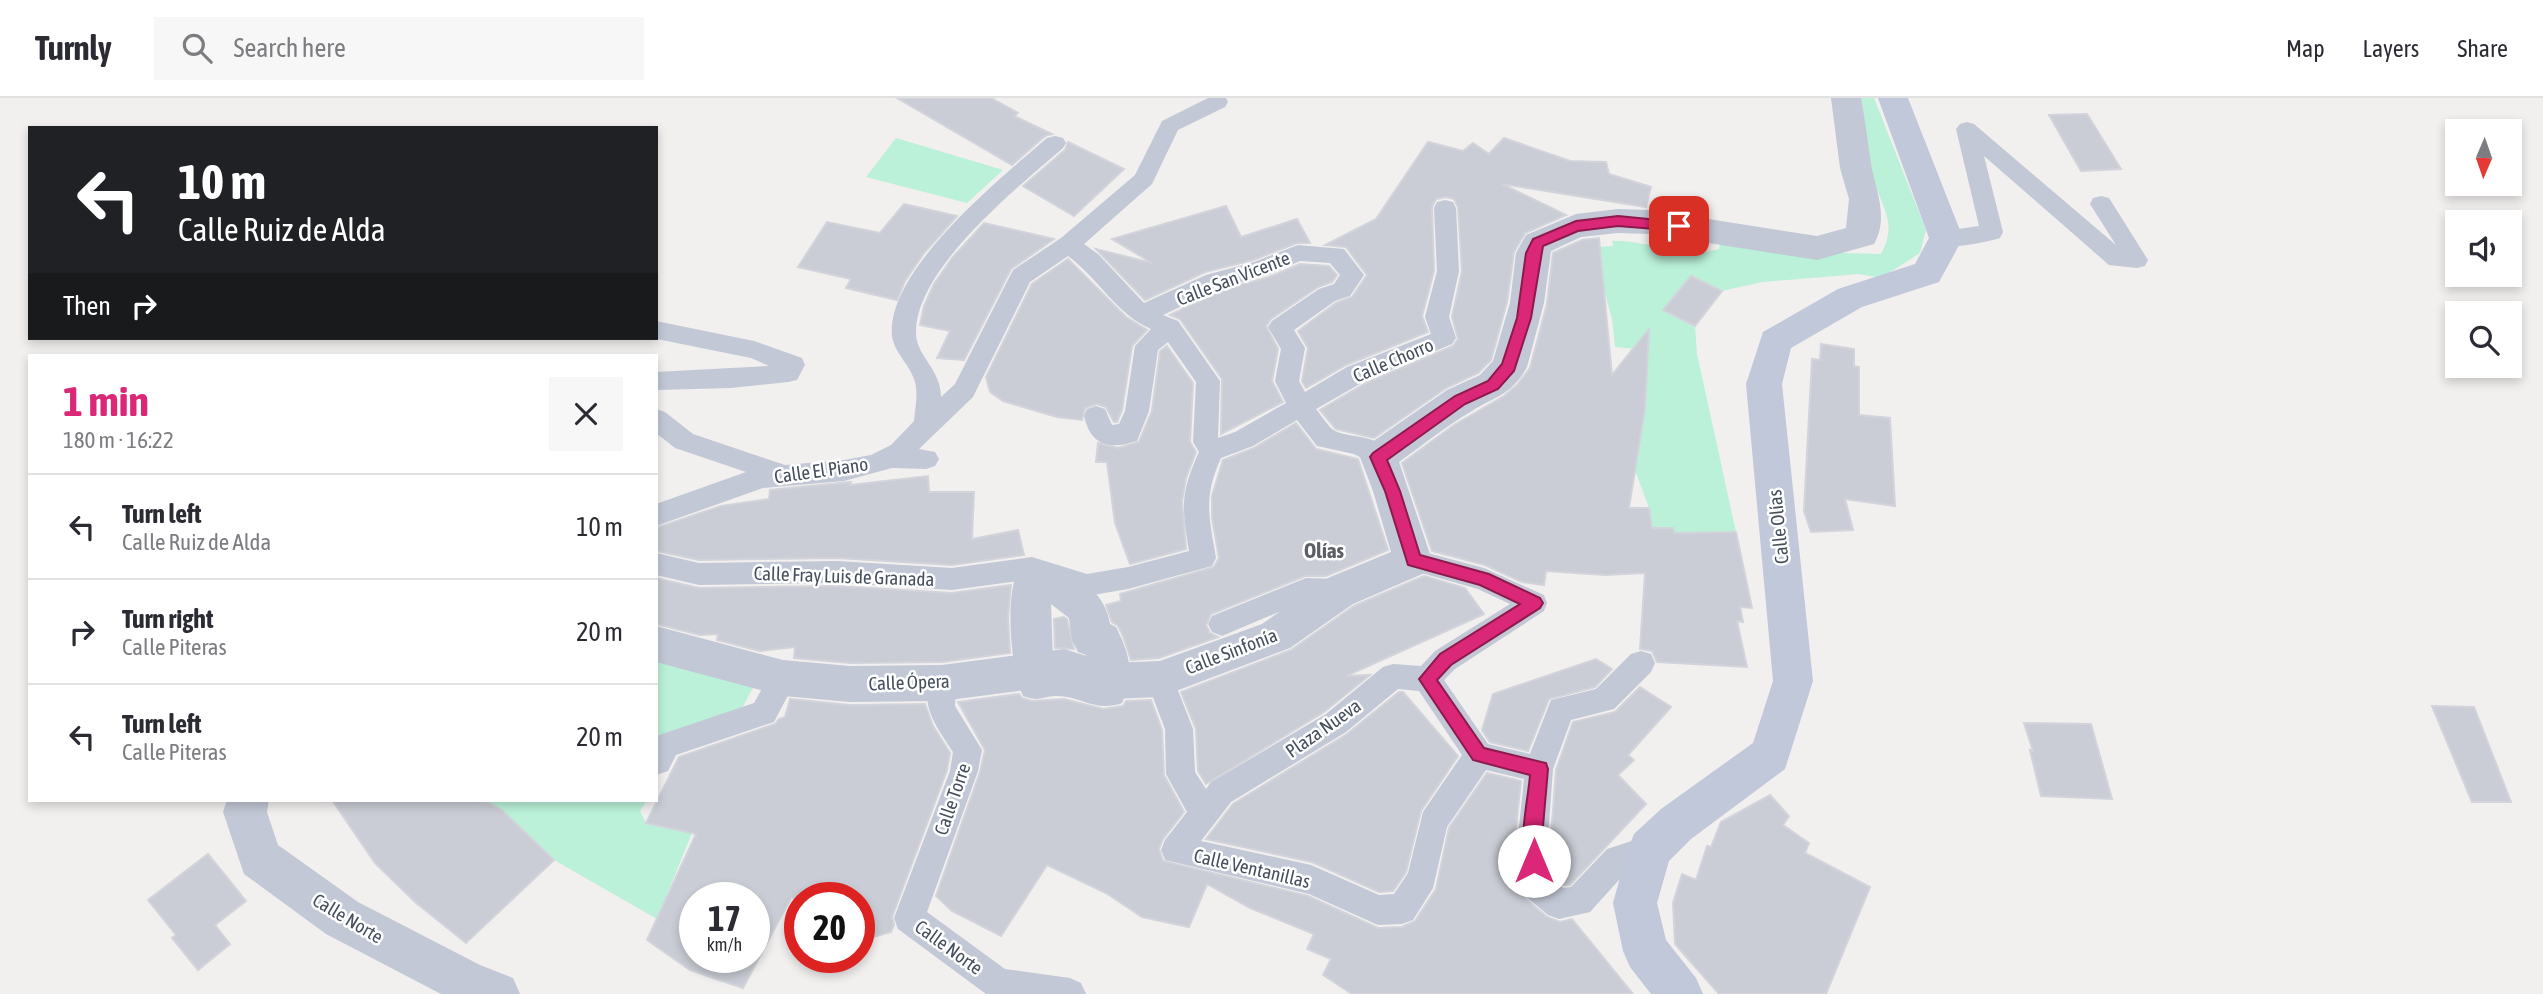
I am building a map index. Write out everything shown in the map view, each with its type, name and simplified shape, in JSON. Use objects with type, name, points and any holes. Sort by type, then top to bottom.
[{"type":"main road","points":[[1893,98],[1946,238]]},
{"type":"main road","name":"Calle Olías","points":[[1650,849],[1676,824],[1770,755],[1793,681],[1764,384],[1775,341],[1850,298],[1927,273],[1946,238]]},
{"type":"main road","points":[[1650,849],[1635,903],[1646,951],[1680,994]]},
{"type":"street","points":[[1413,560],[1392,491],[1378,457],[1460,400],[1493,385],[1509,367],[1527,303],[1533,253],[1538,243],[1546,237],[1576,226],[1618,221],[1651,222],[1816,248],[1862,236],[1866,199],[1856,168],[1846,98]]},
{"type":"street","name":"Calle Sinfonía","points":[[1109,681],[1160,679],[1276,636],[1342,590],[1358,586],[1413,560]]},
{"type":"street","points":[[1035,671],[1031,586],[1053,582],[1088,610],[1092,640],[1102,639],[1111,675],[1109,681]]},
{"type":"street","name":"Calle Ópera","points":[[658,645],[783,678],[850,684],[942,683],[1064,667],[1109,681]]},
{"type":"street","name":"Calle Norte","points":[[248,802],[245,812],[260,859],[342,918],[471,985],[497,994]]},
{"type":"lane","points":[[1218,102],[1193,111],[1169,126],[1144,179],[1069,244],[1090,260],[1141,315],[1170,327],[1208,381],[1205,442],[1212,451],[1244,439],[1299,405],[1326,439],[1360,445],[1378,457]]},
{"type":"lane","points":[[1946,238],[1992,232],[1967,129],[2117,259],[2137,260],[2101,204]]},
{"type":"lane","points":[[926,425],[928,382],[904,336],[907,306],[940,254],[975,214],[1055,143]]},
{"type":"lane","name":"Calle Chorro","points":[[1299,405],[1356,374],[1444,338],[1437,317],[1448,271],[1445,208]]},
{"type":"lane","name":"Calle El Piano","points":[[658,515],[678,512],[709,495],[762,478],[860,468],[892,458],[926,425],[969,393],[1021,276],[1069,244]]},
{"type":"lane","name":"Calle San Vicente","points":[[1141,315],[1214,281],[1260,269],[1297,253],[1336,255],[1353,275],[1342,290],[1327,295],[1280,327],[1293,348],[1287,381],[1299,405]]},
{"type":"lane","points":[[1096,416],[1099,429],[1106,435],[1128,434],[1137,411],[1147,346],[1170,327]]},
{"type":"lane","points":[[658,330],[754,349],[793,365],[788,373],[731,379],[658,381]]},
{"type":"lane","points":[[658,421],[684,441],[787,476]]},
{"type":"lane","name":"Calle Fray Luis de Granada","points":[[658,564],[699,574],[837,572],[952,579],[1032,568],[1087,585],[1128,578],[1203,558],[1195,506],[1198,482],[1212,451]]},
{"type":"lane","points":[[892,458],[926,459]]},
{"type":"lane","points":[[1413,560],[1483,579],[1534,603],[1446,660],[1427,679],[1479,755],[1539,769]]},
{"type":"lane","name":"Calle Sinfonía","points":[[1222,624],[1306,589],[1342,590]]},
{"type":"lane","points":[[1641,663],[1604,700],[1561,709],[1539,769],[1533,838],[1535,885],[1559,904],[1578,901],[1618,859],[1650,849]]},
{"type":"lane","name":"Plaza Nueva","points":[[1212,803],[1336,723],[1393,676],[1427,679]]},
{"type":"lane","points":[[658,762],[666,745],[764,713],[783,678]]},
{"type":"lane","points":[[1160,679],[1179,729],[1181,774],[1212,803]]},
{"type":"lane","name":"Calle Torre","points":[[909,918],[964,771],[968,750],[941,709],[942,683]]},
{"type":"lane","name":"Calle Ventanillas","points":[[1212,803],[1176,850],[1311,880],[1378,910],[1402,909],[1422,878],[1433,822],[1479,755]]},
{"type":"lane","name":"Calle Norte","points":[[909,918],[999,984],[1070,994]]},
{"type":"green space","points":[[1860,98],[1874,98],[1926,230],[1920,253],[1881,278],[1859,274],[1762,282],[1722,291],[1691,276],[1664,310],[1695,326],[1697,354],[1736,532],[1680,560],[1673,529],[1652,528],[1649,508],[1635,470],[1642,429],[1618,425],[1647,350],[1615,347],[1612,319],[1604,290],[1600,247],[1613,246],[1612,241],[1669,245],[1686,237],[1709,240],[1708,243],[1683,248],[1693,255],[1719,249],[1720,243],[1778,251],[1881,254],[1888,233],[1887,216],[1869,160]]},
{"type":"green space","points":[[896,138],[1003,170],[967,203],[866,177]]},
{"type":"green space","points":[[658,652],[758,679],[742,708],[658,735]]},
{"type":"green space","points":[[487,802],[646,802],[640,811],[646,823],[692,833],[657,919],[554,860],[502,811]]},
{"type":"building","points":[[897,98],[991,98],[1018,113],[1014,116],[1052,134],[1045,136],[1012,165]]},
{"type":"building","points":[[2087,114],[2121,169],[2081,171],[2049,115]]},
{"type":"building","points":[[1504,138],[1570,161],[1606,162],[1609,174],[1651,187],[1646,207],[1502,184],[1566,215],[1525,233],[1514,252],[1507,302],[1491,360],[1478,373],[1446,388],[1374,438],[1336,429],[1320,410],[1366,383],[1453,346],[1458,339],[1452,317],[1462,271],[1458,207],[1454,199],[1446,197],[1436,199],[1432,207],[1434,271],[1422,316],[1428,332],[1346,365],[1306,388],[1302,381],[1308,348],[1298,331],[1336,303],[1352,297],[1367,275],[1346,247],[1325,245],[1376,219],[1428,142],[1463,151],[1473,143],[1489,154]]},
{"type":"building","points":[[1068,142],[1124,169],[1074,216],[1023,186],[1065,150]]},
{"type":"building","points":[[904,204],[957,216],[924,253],[905,281],[897,300],[846,288],[851,279],[798,267],[827,222],[880,233]]},
{"type":"building","points":[[1226,206],[1241,237],[1297,219],[1310,243],[1297,243],[1253,260],[1205,272],[1145,300],[1096,249],[1152,263],[1112,239]]},
{"type":"building","points":[[984,223],[1054,239],[1011,269],[964,360],[937,358],[950,331],[920,325],[924,306],[934,284],[952,258]]},
{"type":"building","points":[[1599,238],[1612,375],[1649,329],[1645,408],[1629,508],[1649,508],[1652,528],[1673,528],[1674,533],[1736,532],[1752,608],[1740,607],[1743,622],[1737,621],[1747,667],[1657,662],[1652,651],[1640,649],[1645,573],[1605,575],[1546,571],[1544,585],[1522,582],[1485,565],[1432,551],[1402,463],[1454,425],[1504,396],[1517,385],[1530,368],[1547,304],[1553,253],[1582,240]]},
{"type":"building","points":[[1068,259],[1126,317],[1147,330],[1132,346],[1122,410],[1117,422],[1114,422],[1106,407],[1097,404],[1085,408],[1082,420],[1057,417],[1003,401],[990,392],[986,377],[1032,284]]},
{"type":"building","points":[[1300,264],[1329,266],[1337,275],[1332,282],[1318,287],[1271,319],[1266,326],[1278,349],[1272,381],[1283,402],[1221,434],[1222,379],[1180,319],[1170,315],[1221,290],[1269,277]]},
{"type":"building","points":[[1691,276],[1722,291],[1695,326],[1663,310]]},
{"type":"building","points":[[1821,344],[1854,349],[1854,366],[1859,367],[1859,415],[1890,418],[1895,506],[1845,499],[1853,530],[1811,532],[1804,511],[1812,359],[1820,360]]},
{"type":"building","points":[[1167,346],[1193,383],[1190,442],[1196,452],[1186,478],[1182,501],[1186,549],[1130,564],[1115,523],[1107,462],[1096,462],[1098,443],[1118,448],[1139,442],[1152,411],[1160,351]]},
{"type":"building","points":[[1296,423],[1316,449],[1358,459],[1388,550],[1326,576],[1305,576],[1211,614],[1206,625],[1210,633],[1218,637],[1159,658],[1131,660],[1123,636],[1118,626],[1112,622],[1106,605],[1121,601],[1120,594],[1214,567],[1219,558],[1212,518],[1212,496],[1223,460],[1254,448]]},
{"type":"building","points":[[928,476],[929,492],[974,492],[972,539],[1018,530],[1024,555],[952,565],[837,558],[699,560],[658,551],[658,527],[721,506],[769,499],[770,490],[851,482],[850,485]]},
{"type":"building","points":[[1424,576],[1465,588],[1484,614],[1346,676],[1370,675],[1324,712],[1206,784],[1198,771],[1196,729],[1181,692],[1291,650],[1354,606]]},
{"type":"building","points":[[658,578],[699,588],[837,586],[952,593],[1011,585],[1008,617],[1010,653],[942,662],[850,663],[794,658],[795,647],[760,651],[717,640],[718,634],[700,635],[658,624]]},
{"type":"building","points":[[1054,619],[1067,619],[1074,649],[1055,648]]},
{"type":"building","points":[[1596,659],[1612,669],[1595,687],[1549,699],[1528,751],[1490,742],[1482,730],[1493,694]]},
{"type":"building","points":[[1640,687],[1671,707],[1628,755],[1634,760],[1618,775],[1646,804],[1570,885],[1564,885],[1553,877],[1551,837],[1556,770],[1573,722],[1615,712]]},
{"type":"building","points":[[1399,692],[1403,692],[1458,756],[1421,811],[1406,872],[1393,891],[1379,892],[1312,862],[1206,839],[1233,804],[1347,734]]},
{"type":"building","points":[[1019,694],[1032,701],[1064,699],[1103,709],[1123,706],[1126,701],[1151,700],[1162,730],[1164,775],[1184,812],[1163,839],[1159,849],[1163,861],[1308,896],[1378,928],[1402,927],[1415,921],[1436,889],[1449,828],[1487,773],[1521,781],[1515,837],[1517,885],[1522,896],[1547,917],[1560,922],[1572,919],[1633,994],[1352,994],[1323,975],[1331,959],[1307,949],[1314,934],[1250,908],[1207,884],[1189,927],[1142,917],[1106,893],[1047,865],[1001,936],[952,911],[936,896],[980,772],[985,750],[958,702]]},
{"type":"building","points":[[790,699],[850,705],[925,704],[933,726],[950,753],[947,770],[892,917],[894,925],[891,932],[875,936],[875,882],[784,882],[784,911],[770,937],[770,882],[679,882],[679,962],[647,940],[696,834],[646,823],[679,757],[775,724],[785,717]]},
{"type":"building","points":[[2432,706],[2474,707],[2511,802],[2472,802]]},
{"type":"building","points":[[2024,723],[2091,724],[2112,799],[2041,796],[2030,750],[2033,751]]},
{"type":"building","points":[[1770,795],[1789,816],[1783,825],[1809,843],[1805,853],[1870,887],[1826,994],[1719,994],[1675,944],[1673,903],[1682,874],[1696,880],[1707,846],[1711,847],[1721,822]]},
{"type":"building","points":[[333,802],[488,802],[502,810],[554,860],[466,943],[415,902],[375,863]]},
{"type":"building","points":[[208,854],[246,901],[215,925],[230,944],[198,970],[172,938],[176,935],[148,900]]},
{"type":"building","points":[[699,973],[751,973],[743,988]]},
{"type":"district","name":"Olías","points":[[1324,550]]},
{"type":"route","points":[[1534,861],[1533,838],[1539,769],[1479,755],[1427,679],[1446,660],[1534,603],[1483,579],[1413,560],[1392,491],[1378,457],[1460,400],[1493,385],[1509,367],[1524,318],[1533,253],[1538,243],[1546,237],[1576,226],[1618,221],[1679,226]]}]
